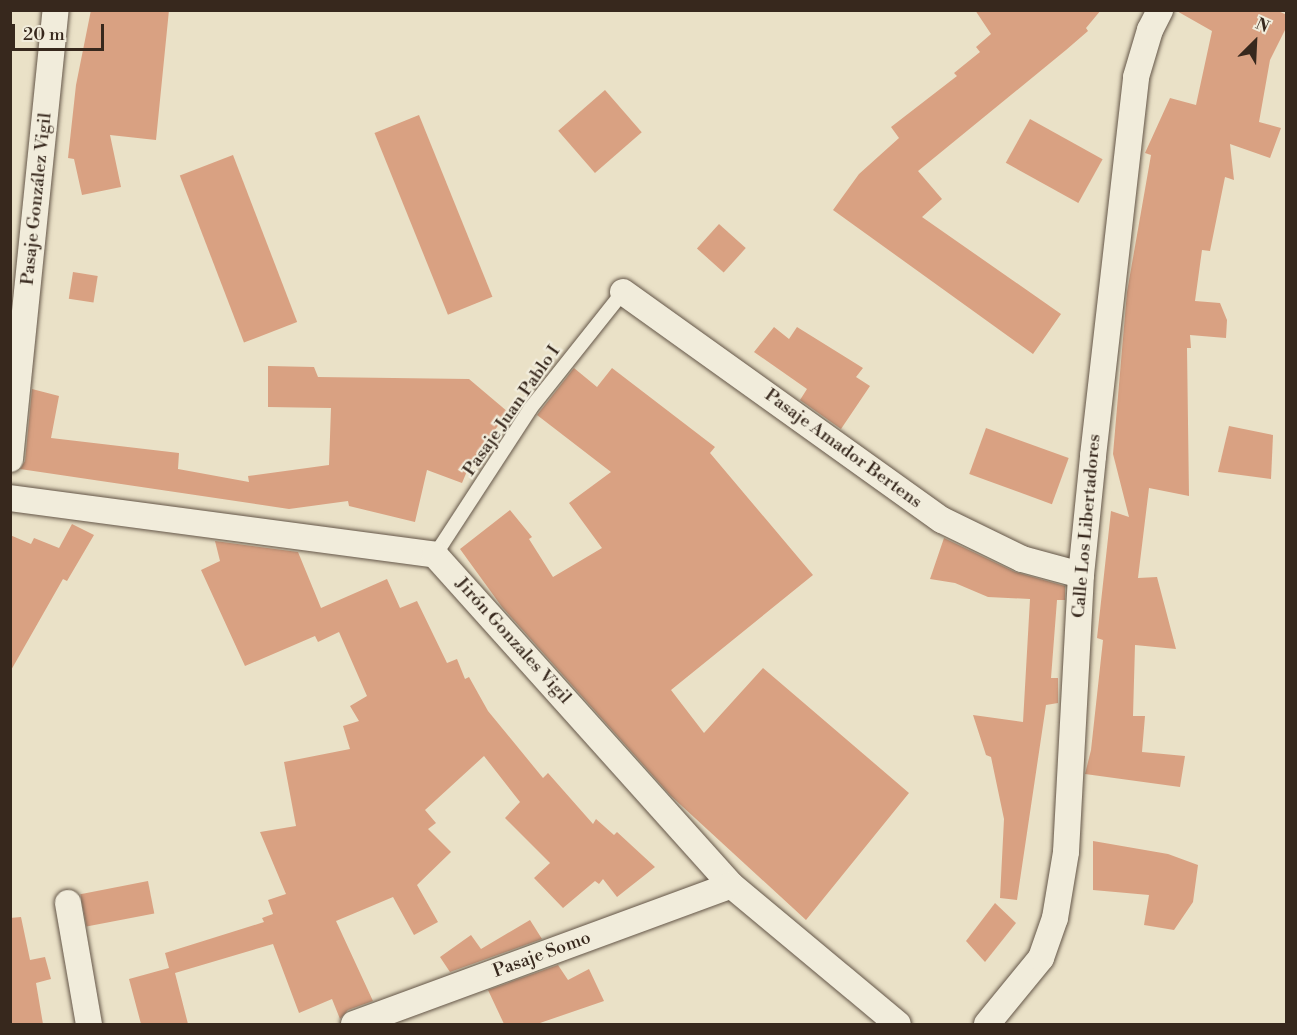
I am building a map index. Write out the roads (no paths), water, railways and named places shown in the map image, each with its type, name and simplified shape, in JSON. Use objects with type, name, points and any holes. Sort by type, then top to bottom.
[{"type":"street","name":"Pasaje González Vigil","points":[[10,459],[56,10]]},
{"type":"street","name":"Calle Los Libertadores","points":[[987,1024],[1041,958],[1055,918],[1066,852],[1081,575],[1136,77],[1150,30],[1160,10]]},
{"type":"street","name":"Pasaje Amador Bertens","points":[[623,292],[942,520],[1022,559],[1081,575]]},
{"type":"street","points":[[10,498],[435,555]]},
{"type":"street","name":"Jirón Gonzales Vigil","points":[[435,555],[731,885],[898,1024]]},
{"type":"street","name":"Pasaje Somo","points":[[354,1024],[731,885]]},
{"type":"street","points":[[68,903],[89,1024]]},
{"type":"lane","name":"Pasaje Juan Pablo I","points":[[435,555],[530,410],[623,292]]}]
